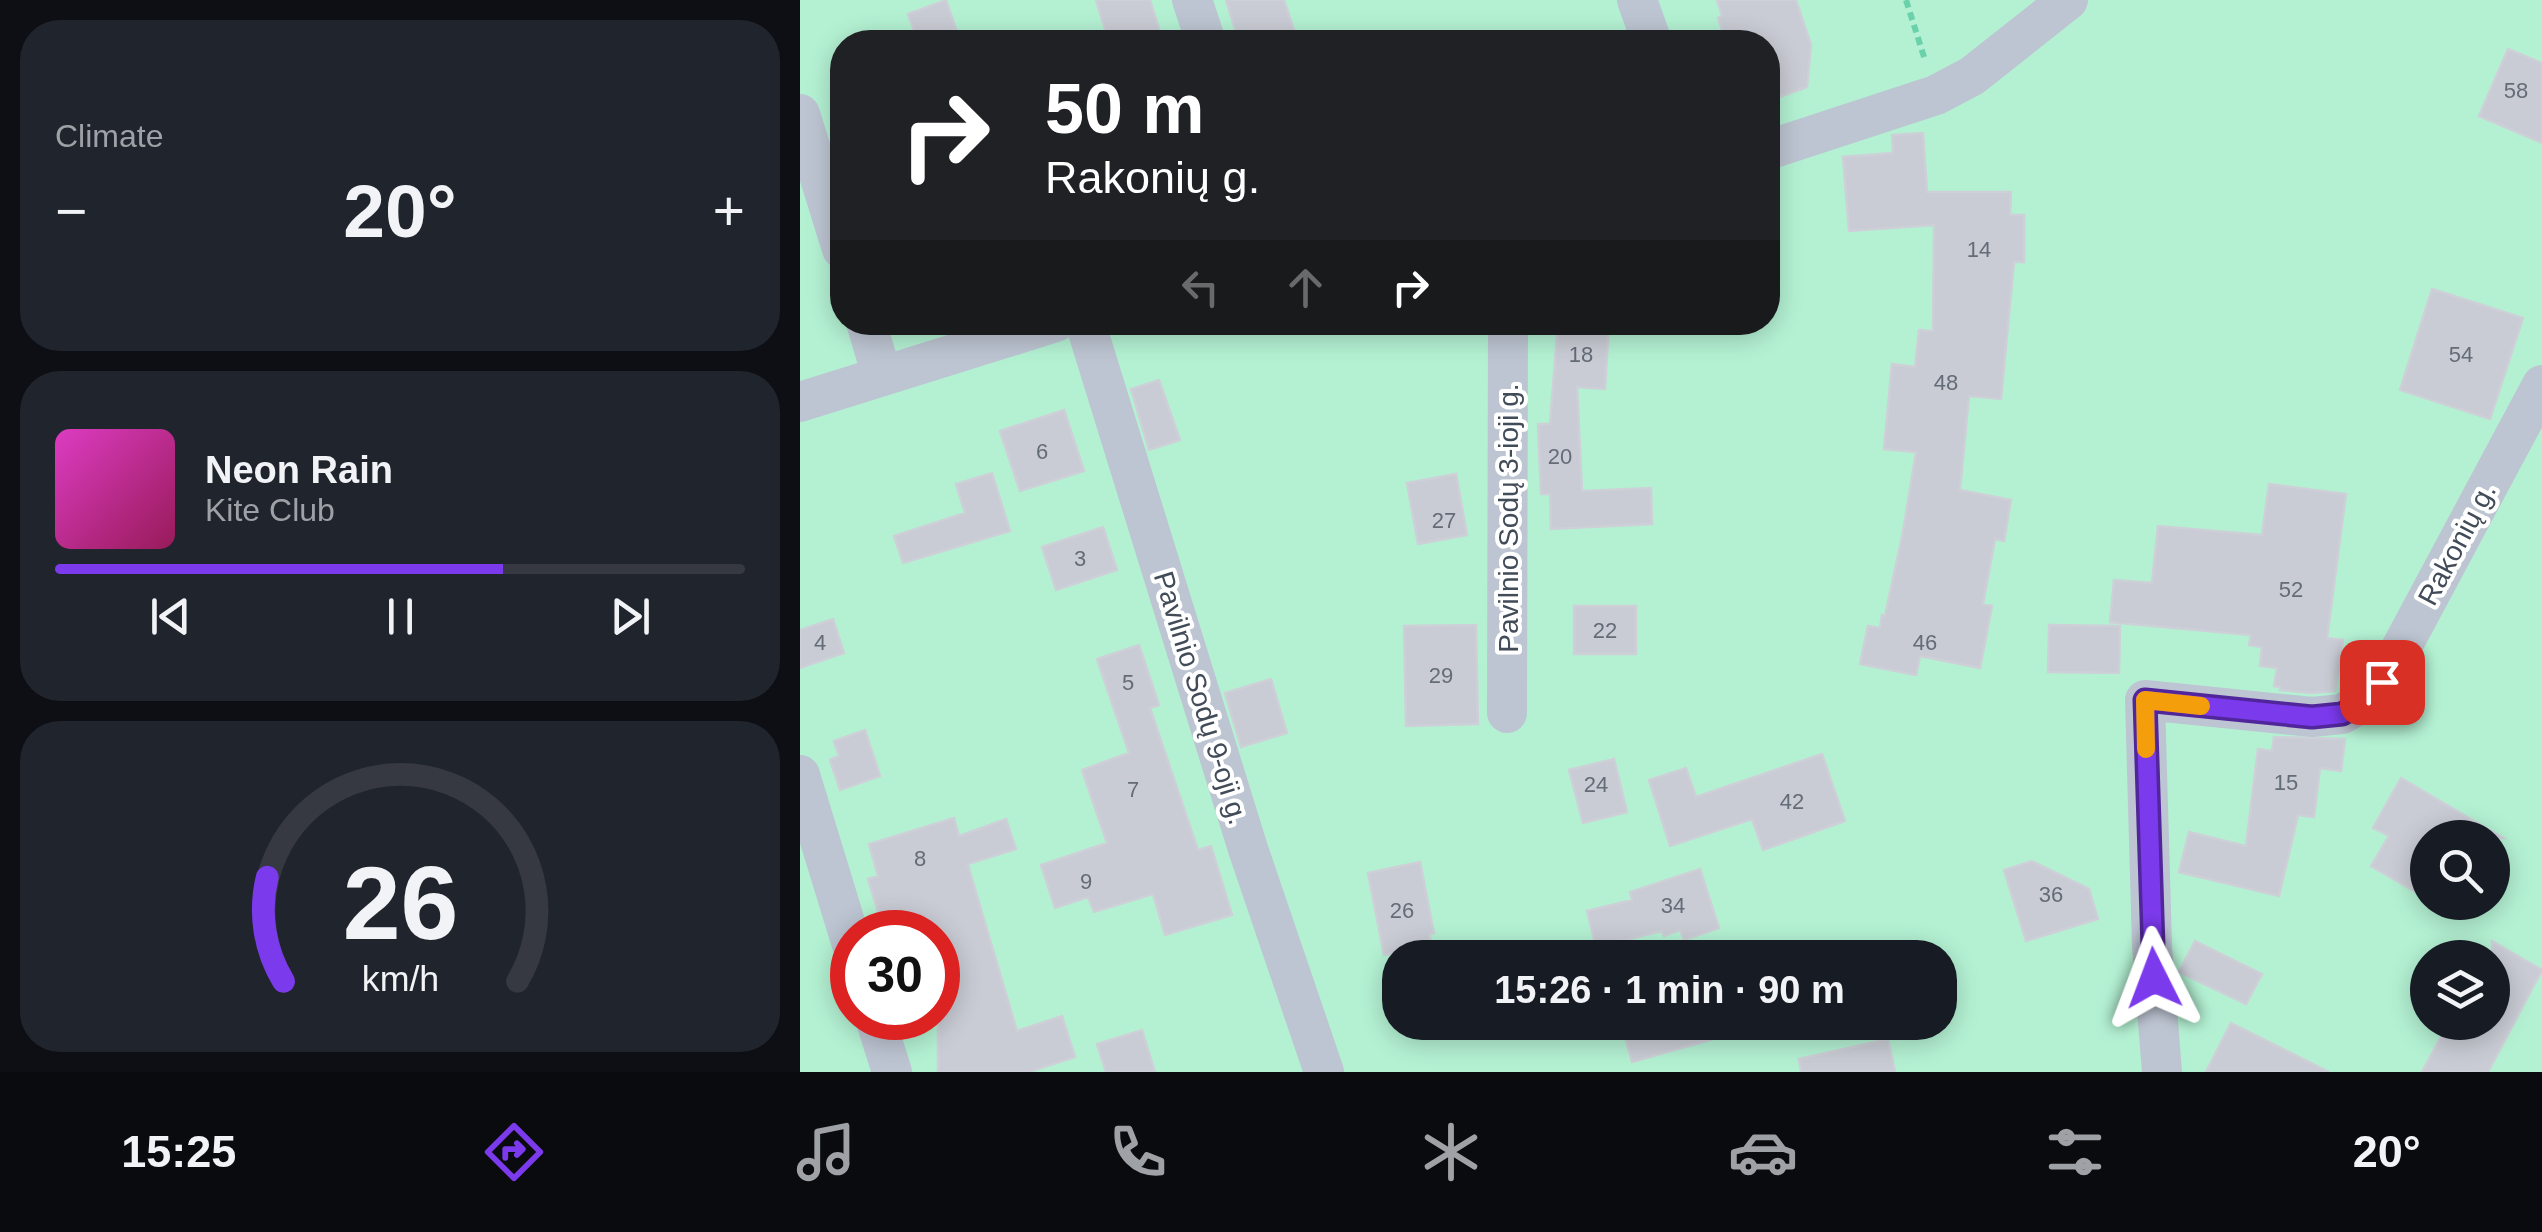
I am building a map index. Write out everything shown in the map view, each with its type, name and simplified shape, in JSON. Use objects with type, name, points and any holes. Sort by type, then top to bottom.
[{"type":"street","points":[[1192,0],[1202,30]]},
{"type":"street","points":[[1638,0],[1648,30]]},
{"type":"street","points":[[1780,146],[1936,95],[1972,76],[2068,0]]},
{"type":"street","points":[[800,114],[830,210]]},
{"type":"street","points":[[870,335],[882,376]]},
{"type":"street","points":[[800,402],[1014,335]]},
{"type":"street","name":"Pavilnio Sodų 9-oji g.","points":[[1089,335],[1242,830],[1324,1072]]},
{"type":"street","name":"Pavilnio Sodų 3-ioji g.","points":[[1507,713],[1508,335]]},
{"type":"street","name":"Rakonių g.","points":[[2162,1072],[2152,946],[2145,700],[2312,717],[2342,714],[2365,701],[2382,682],[2542,385]]},
{"type":"street","points":[[800,775],[841,910]]},
{"type":"street","points":[[882,1040],[892,1072]]},
{"type":"path","points":[[1906,0],[1936,95]]},
{"type":"green space","points":[[800,0],[2542,0],[2542,1072],[800,1072]]},
{"type":"building","points":[[946,0],[956,29],[914,30],[908,14]]},
{"type":"building","points":[[1096,0],[1150,0],[1159,30],[1105,30]]},
{"type":"building","points":[[1226,0],[1284,0],[1294,30],[1235,30]]},
{"type":"building","points":[[1717,0],[1796,0],[1811,45],[1807,87],[1780,97],[1780,30],[1722,30],[1718,18],[1722,16]]},
{"type":"building","points":[[2508,49],[2542,63],[2542,143],[2479,116]]},
{"type":"building","points":[[1923,133],[1927,192],[2011,192],[2010,215],[2024,215],[2024,262],[2014,262],[2001,399],[1969,396],[1960,490],[2011,500],[2004,541],[1995,539],[1983,604],[1992,606],[1980,668],[1920,656],[1916,675],[1860,664],[1868,626],[1880,628],[1882,615],[1885,616],[1903,532],[1916,452],[1884,449],[1892,364],[1915,367],[1919,330],[1933,331],[1934,225],[1849,231],[1843,157],[1893,153],[1892,135]]},
{"type":"building","points":[[2432,289],[2523,318],[2490,419],[2400,390]]},
{"type":"building","points":[[1557,335],[1608,335],[1605,389],[1577,387],[1582,491],[1651,488],[1652,524],[1551,529],[1550,494],[1541,494],[1538,424],[1550,424]]},
{"type":"building","points":[[1159,380],[1180,440],[1149,450],[1131,389]]},
{"type":"building","points":[[1064,410],[1084,471],[1020,491],[1000,431]]},
{"type":"building","points":[[992,473],[1010,531],[903,563],[894,536],[965,513],[956,484]]},
{"type":"building","points":[[1456,474],[1467,535],[1418,544],[1407,483]]},
{"type":"building","points":[[2269,484],[2346,494],[2327,638],[2343,640],[2335,691],[2312,693],[2274,686],[2277,668],[2260,666],[2262,647],[2249,645],[2251,635],[2110,622],[2114,580],[2152,583],[2158,526],[2262,535]]},
{"type":"building","points":[[1103,527],[1117,570],[1056,590],[1042,547]]},
{"type":"building","points":[[1574,606],[1636,606],[1636,654],[1574,654]]},
{"type":"building","points":[[833,619],[844,653],[800,668],[800,630]]},
{"type":"building","points":[[1476,625],[1478,724],[1406,726],[1404,626]]},
{"type":"building","points":[[2049,625],[2120,626],[2119,673],[2048,672]]},
{"type":"building","points":[[1139,645],[1159,705],[1150,708],[1198,850],[1211,846],[1232,915],[1165,935],[1153,894],[1094,912],[1088,897],[1055,908],[1041,865],[1107,843],[1082,770],[1129,753],[1097,659]]},
{"type":"building","points":[[1271,679],[1287,733],[1241,747],[1225,693]]},
{"type":"building","points":[[865,730],[880,776],[840,790],[830,760],[839,756],[834,741]]},
{"type":"building","points":[[2274,737],[2345,739],[2341,771],[2320,768],[2314,817],[2298,815],[2279,896],[2179,872],[2189,832],[2246,846],[2258,749],[2272,751]]},
{"type":"building","points":[[1822,754],[1845,821],[1763,850],[1752,819],[1670,846],[1649,780],[1686,768],[1696,797]]},
{"type":"building","points":[[1614,759],[1627,812],[1583,823],[1569,770]]},
{"type":"building","points":[[2401,778],[2472,820],[2410,820],[2410,889],[2371,866],[2389,836],[2373,828]]},
{"type":"building","points":[[954,818],[959,836],[1006,819],[1016,849],[968,864],[970,872],[1017,1031],[1062,1016],[1075,1057],[1029,1072],[938,1072],[938,1040],[960,1040],[960,910],[878,910],[868,879],[878,876],[869,844]]},
{"type":"building","points":[[2032,861],[2089,889],[2098,919],[2026,941],[2004,870]]},
{"type":"building","points":[[1420,862],[1434,933],[1429,934],[1430,940],[1382,940],[1382,945],[1368,873]]},
{"type":"building","points":[[1700,869],[1719,928],[1684,940],[1680,930],[1664,936],[1662,931],[1625,940],[1594,940],[1587,911],[1632,900],[1630,892]]},
{"type":"building","points":[[2195,941],[2262,974],[2246,1004],[2179,972]]},
{"type":"building","points":[[2510,951],[2542,970],[2510,1030]]},
{"type":"building","points":[[2231,1023],[2329,1072],[2206,1072]]},
{"type":"building","points":[[1142,1030],[1155,1072],[1106,1072],[1097,1044]]},
{"type":"building","points":[[1626,1040],[1710,1040],[1632,1062]]},
{"type":"building","points":[[1888,1040],[1895,1072],[1801,1072],[1799,1059]]},
{"type":"building","points":[[2439,1040],[2505,1040],[2488,1072],[2422,1072]]},
{"type":"slow traffic","points":[[2146,749],[2145,700],[2201,706]]},
{"type":"route","points":[[2154,978],[2145,700],[2312,717],[2342,714],[2365,701],[2382,682]]}]
